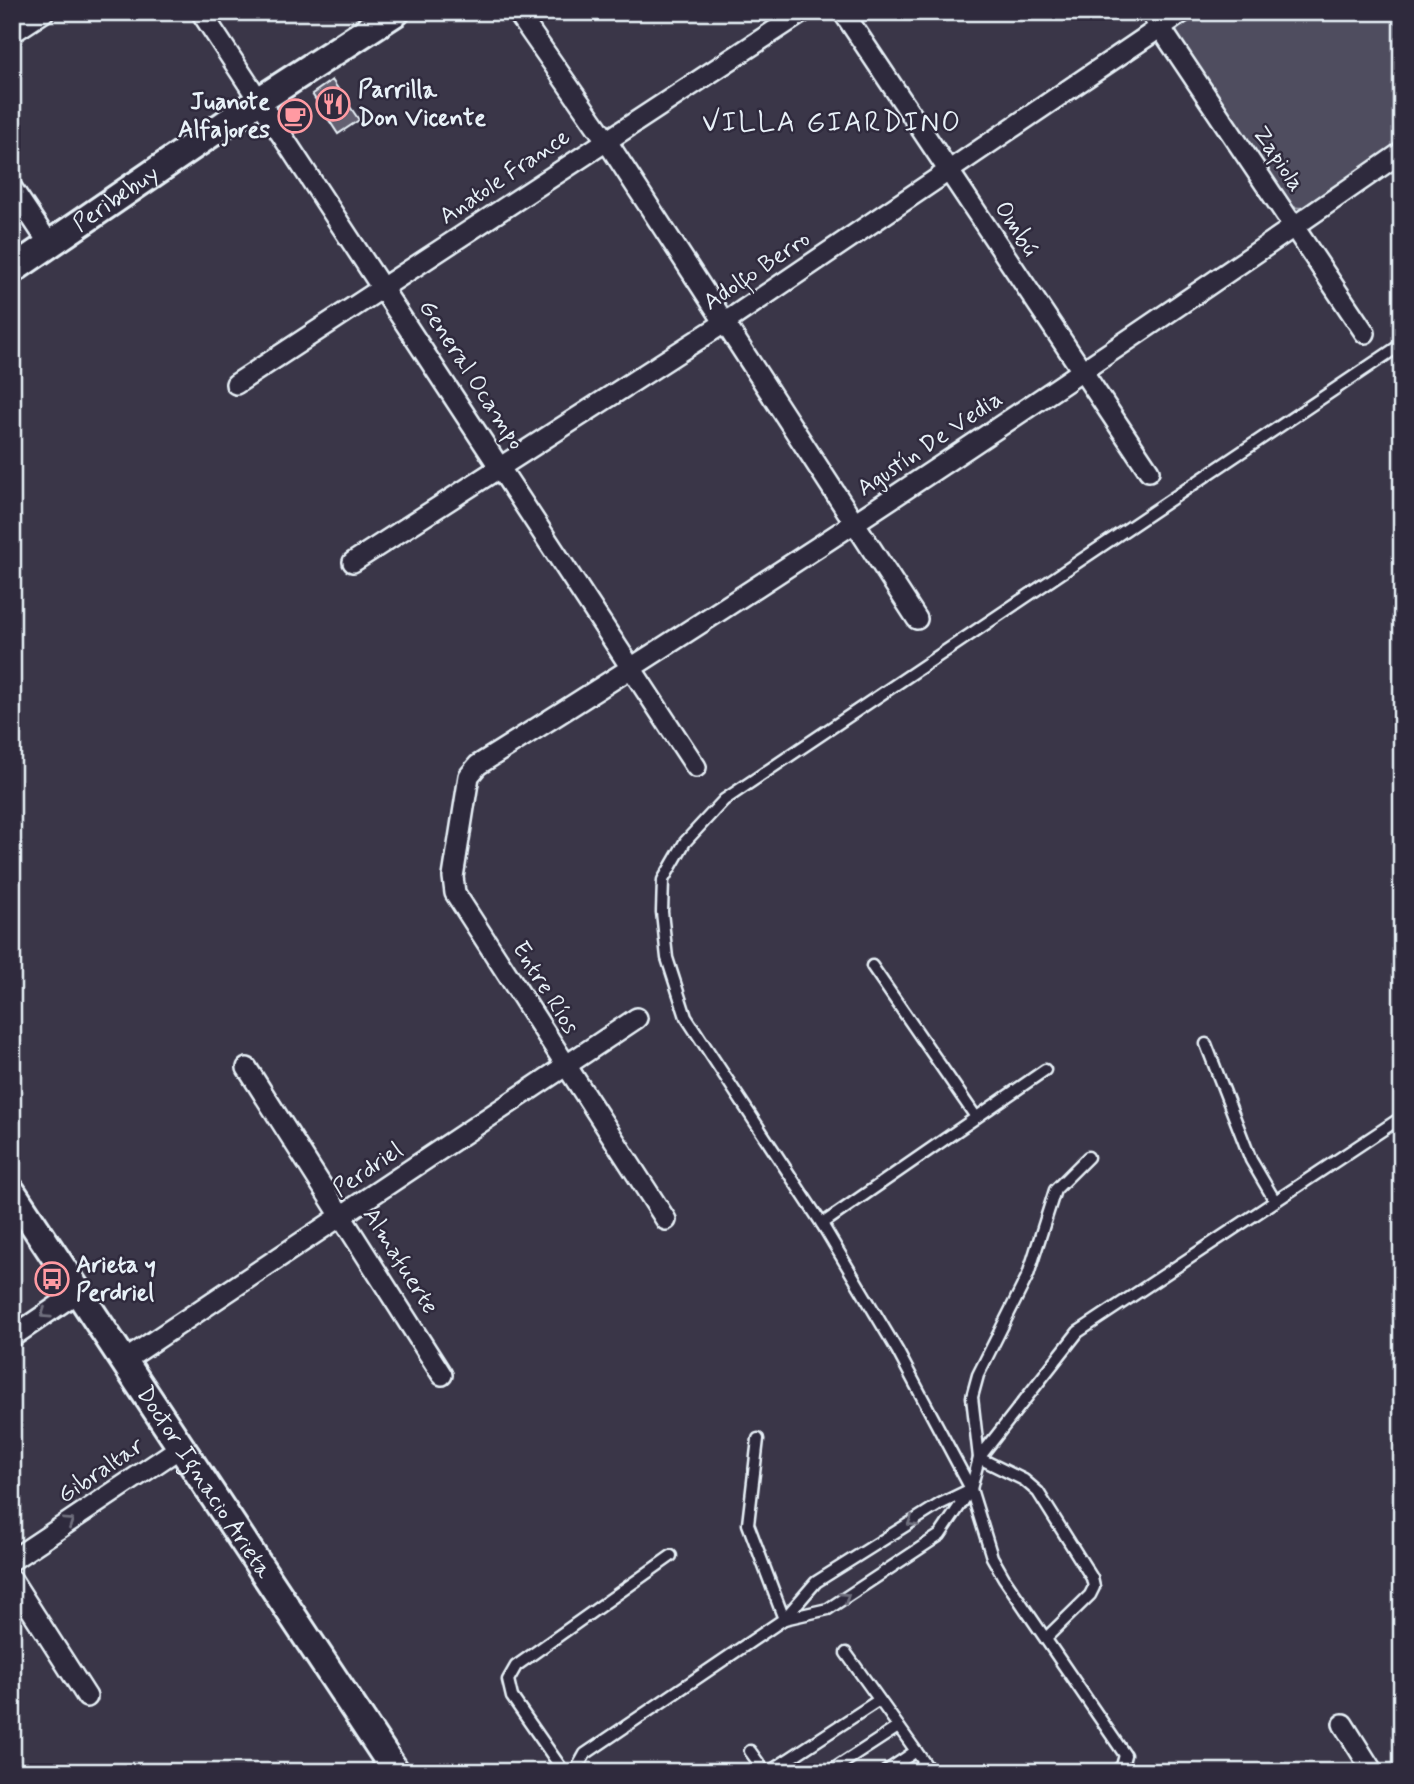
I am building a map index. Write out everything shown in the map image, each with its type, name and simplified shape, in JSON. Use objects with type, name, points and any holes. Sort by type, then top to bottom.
[{"type":"street","points":[[12,33],[44,12]]},
{"type":"street","name":"General Ocampo","points":[[201,12],[384,287],[696,767]]},
{"type":"street","name":"Peribebuy","points":[[12,270],[260,100],[396,12]]},
{"type":"street","points":[[517,12],[606,140],[917,619]]},
{"type":"street","name":"Anatole France","points":[[236,384],[803,12]]},
{"type":"street","name":"Ombú","points":[[843,12],[1149,471]]},
{"type":"street","name":"Adolfo Berro","points":[[353,562],[724,323],[947,170],[1155,20],[1183,12]]},
{"type":"street","name":"Zapiola","points":[[1155,20],[1366,333]]},
{"type":"street","name":"Agustín De Vedia","points":[[478,765],[632,669],[1082,373],[1402,152]]},
{"type":"street","points":[[12,188],[51,245]]},
{"type":"street","name":"Entre Ríos","points":[[478,765],[469,776],[464,794],[453,877],[455,893],[666,1220]]},
{"type":"street","name":"Perdriel","points":[[124,1361],[637,1018]]},
{"type":"street","name":"Almafuerte","points":[[247,1068],[442,1374]]},
{"type":"street","name":"Doctor Ignacio Arieta","points":[[12,1192],[396,1772]]},
{"type":"street","points":[[12,1336],[78,1292]]},
{"type":"street","name":"Gibraltar","points":[[12,1560],[181,1447]]},
{"type":"street","points":[[12,1580],[88,1697]]},
{"type":"street","points":[[1343,1724],[1373,1772]]},
{"type":"lane","points":[[1114,1772],[1122,1766],[1125,1755],[992,1557],[971,1489],[897,1350],[822,1224],[687,1017],[667,958],[662,912],[663,880],[672,860],[724,800],[1402,344]]},
{"type":"lane","points":[[872,966],[976,1117]]},
{"type":"lane","points":[[1206,1044],[1251,1160],[1275,1201]]},
{"type":"lane","points":[[822,1224],[1045,1070]]},
{"type":"lane","points":[[979,1458],[1078,1332],[1402,1117]]},
{"type":"lane","points":[[784,1619],[828,1609],[940,1535],[971,1489],[979,1458],[972,1397],[978,1375],[1028,1275],[1055,1190],[1088,1157]]},
{"type":"lane","points":[[758,1439],[748,1524],[784,1619]]},
{"type":"lane","points":[[979,1458],[1024,1480],[1038,1492],[1092,1578],[1094,1587],[1090,1595],[1046,1638]]},
{"type":"lane","points":[[575,1772],[584,1754],[784,1619],[816,1582],[940,1504],[971,1489]]},
{"type":"lane","points":[[564,1772],[512,1697],[508,1680],[516,1666],[671,1556]]},
{"type":"lane","points":[[846,1653],[931,1772]]},
{"type":"lane","points":[[750,1751],[767,1772],[879,1700]]},
{"type":"lane","points":[[829,1772],[898,1727]]},
{"type":"lane","points":[[885,1772],[916,1751]]},
{"type":"shaded area","points":[[1194,12],[1401,12],[1402,140],[1302,208],[1291,207],[1176,33],[1180,22]]},
{"type":"building","name":"Parrilla Don Vicente","points":[[332,80],[359,120],[338,134],[312,94]]},
{"type":"place","name":"Parrilla Don Vicente","points":[[333,104]]},
{"type":"place","name":"Juanote Alfajores","points":[[295,116]]},
{"type":"place","name":"Arieta y Perdriel","points":[[52,1279]]},
{"type":"district","name":"VILLA GIARDINO","points":[[832,123]]}]
